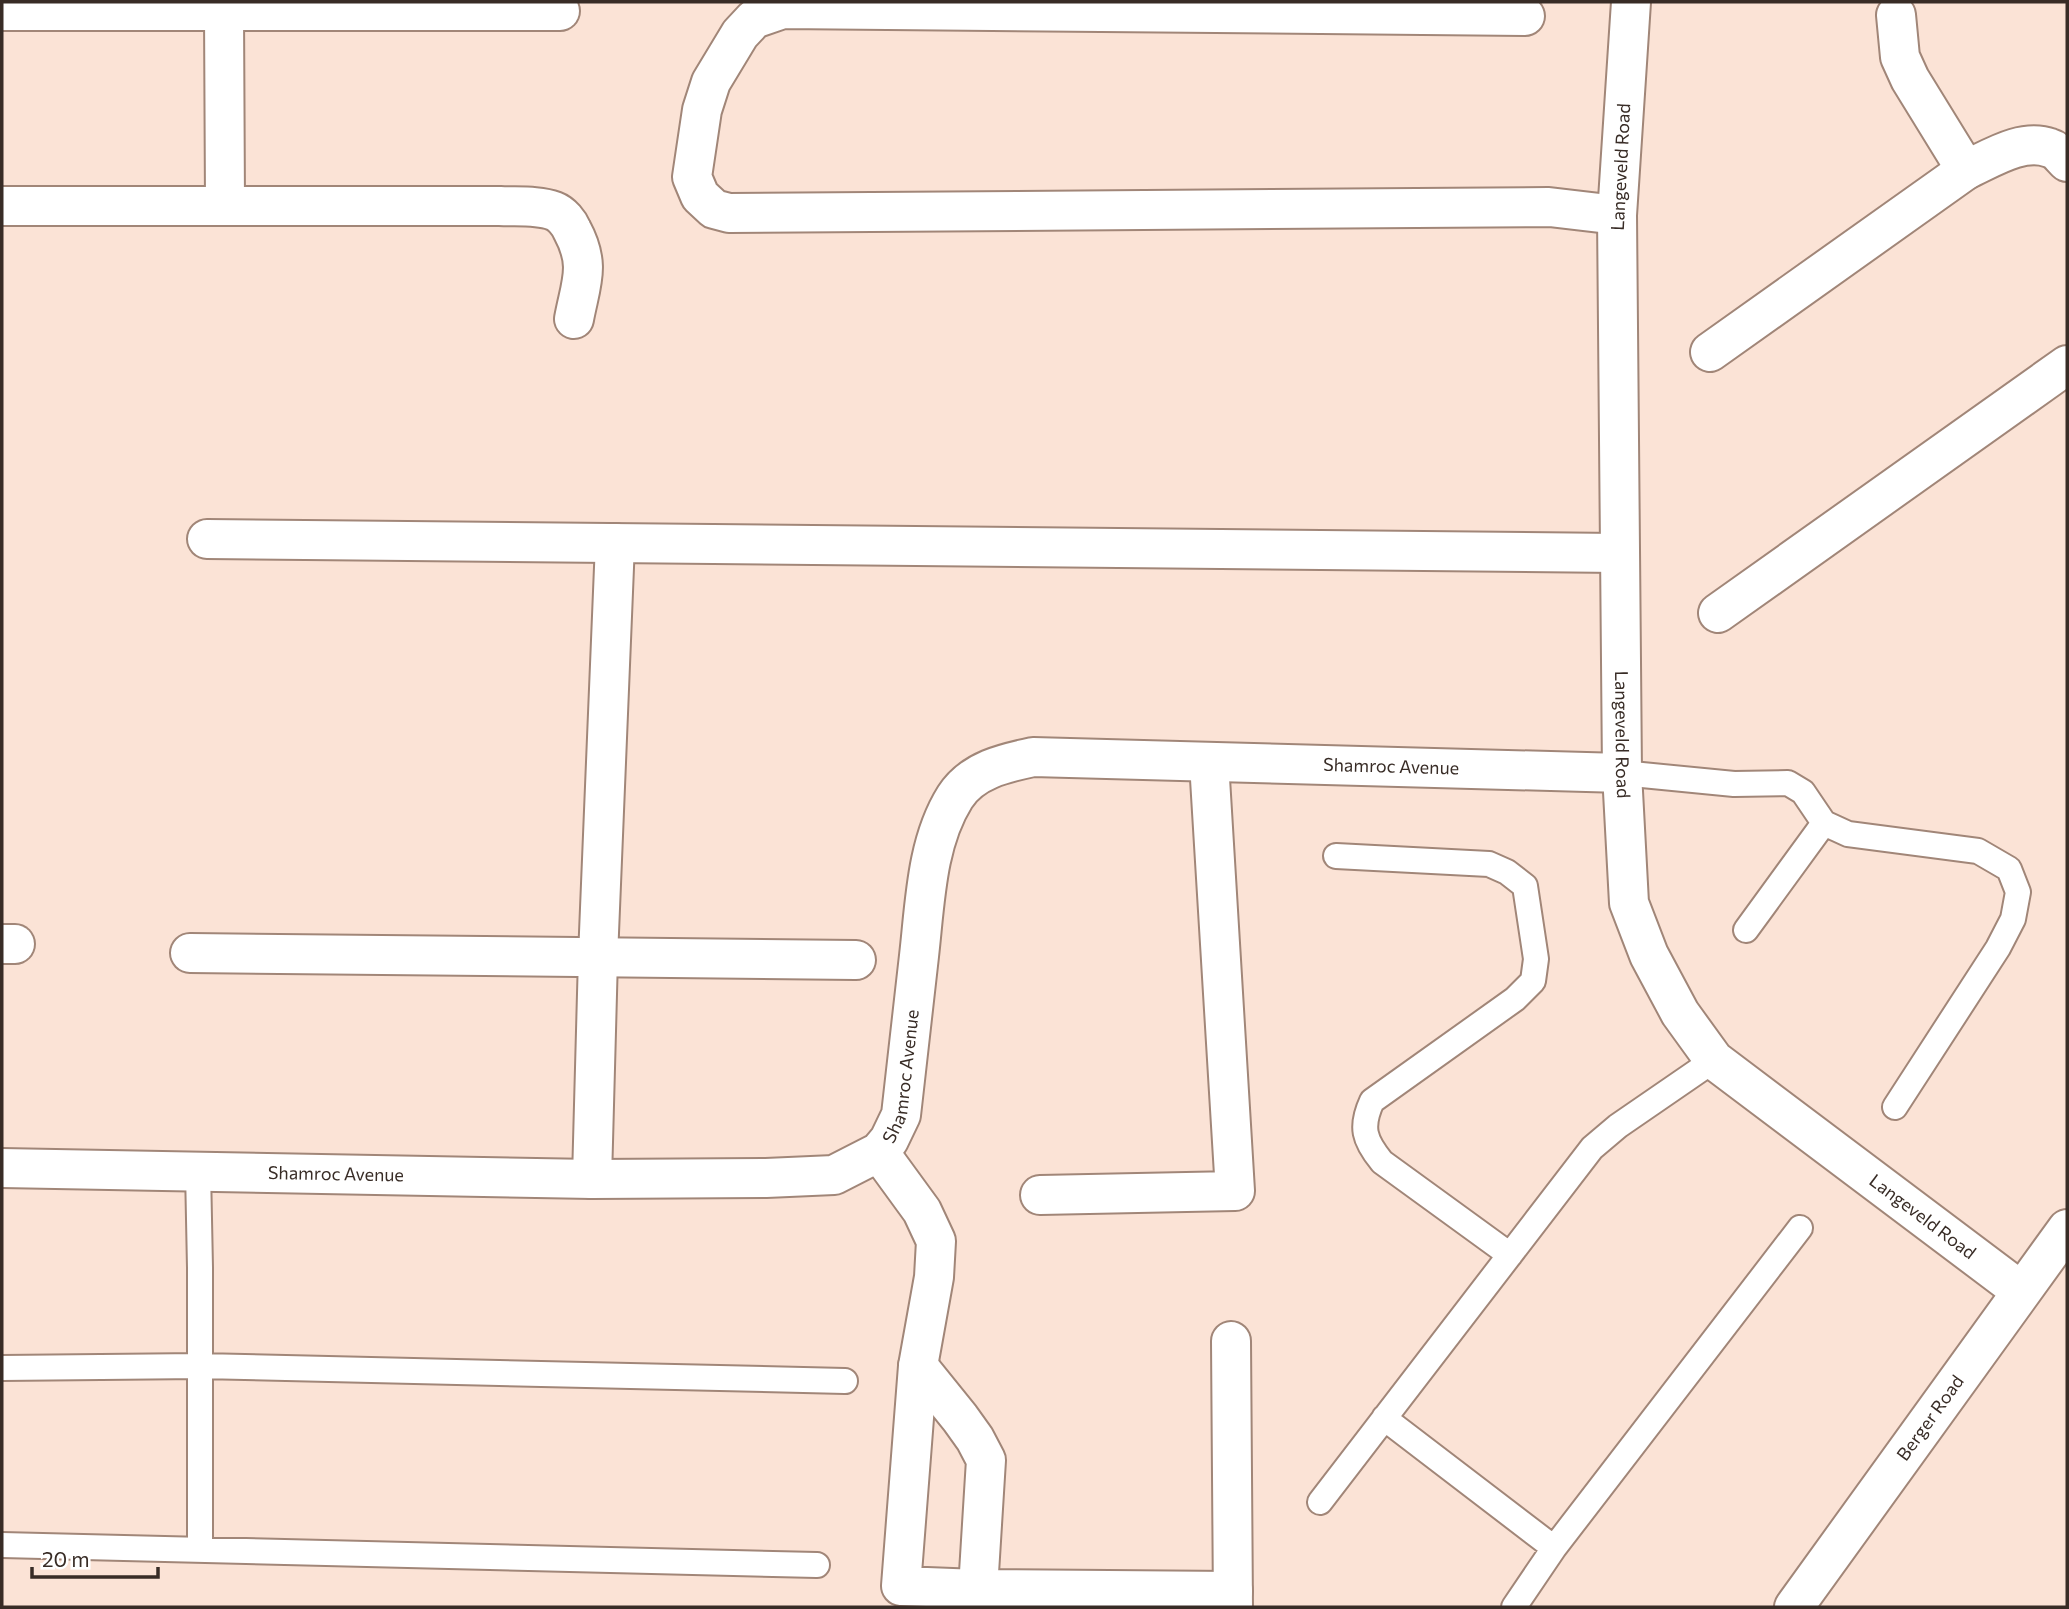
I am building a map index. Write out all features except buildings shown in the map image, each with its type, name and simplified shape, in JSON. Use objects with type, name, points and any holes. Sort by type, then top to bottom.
[{"type":"street","name":"Langeveld Road","points":[[1631,2],[1617,215],[1622,774],[1629,904],[1649,955],[1680,1013],[1714,1060],[2021,1291]]},
{"type":"street","points":[[1525,16],[783,9],[754,19],[740,33],[711,82],[702,110],[692,177],[700,196],[714,209],[729,213],[1549,207],[1617,215]]},
{"type":"street","points":[[2,11],[560,11]]},
{"type":"street","points":[[224,12],[225,204]]},
{"type":"street","points":[[1896,15],[1900,57],[1910,79],[1966,170]]},
{"type":"street","points":[[1710,352],[1966,170],[2007,151],[2031,144],[2053,148],[2067,162]]},
{"type":"street","points":[[2,206],[500,206],[556,211],[569,223],[582,248],[585,264],[574,319]]},
{"type":"street","points":[[1718,613],[2067,365]]},
{"type":"street","points":[[207,539],[1619,553]]},
{"type":"street","points":[[592,1179],[615,543]]},
{"type":"street","name":"Shamroc Avenue","points":[[2,1168],[592,1179],[834,1175],[879,1152],[889,1140],[901,1115],[929,870],[940,828],[956,795],[979,774],[1007,762],[1033,757],[1622,774]]},
{"type":"street","points":[[1040,1195],[1235,1191],[1209,762]]},
{"type":"street","points":[[190,953],[856,960]]},
{"type":"street","points":[[879,1152],[922,1211],[936,1241],[934,1277],[918,1366],[914,1593],[978,1589],[1233,1599],[1231,1341]]},
{"type":"street","name":"Berger Road","points":[[1794,1607],[2067,1229]]},
{"type":"street","points":[[918,1366],[960,1418],[986,1460],[978,1589]]},
{"type":"lane","points":[[1622,774],[1734,784],[1788,783],[1803,792],[1824,823],[1848,834],[1978,851],[2009,869],[2018,892],[2013,919],[1998,948],[1895,1107]]},
{"type":"lane","points":[[1746,930],[1824,823]]},
{"type":"lane","points":[[1336,856],[1489,863],[1507,872],[1525,886],[1536,959],[1533,981],[1515,999],[1372,1101],[1363,1120],[1369,1145],[1382,1163],[1510,1255]]},
{"type":"lane","points":[[1320,1502],[1592,1148],[1618,1126],[1714,1060]]},
{"type":"lane","points":[[198,1170],[200,1550]]},
{"type":"lane","points":[[1514,1607],[1554,1548],[1800,1228]]},
{"type":"lane","points":[[2,1368],[200,1366],[845,1381]]},
{"type":"lane","points":[[1384,1418],[1554,1548]]},
{"type":"lane","points":[[2,1545],[817,1565]]}]
